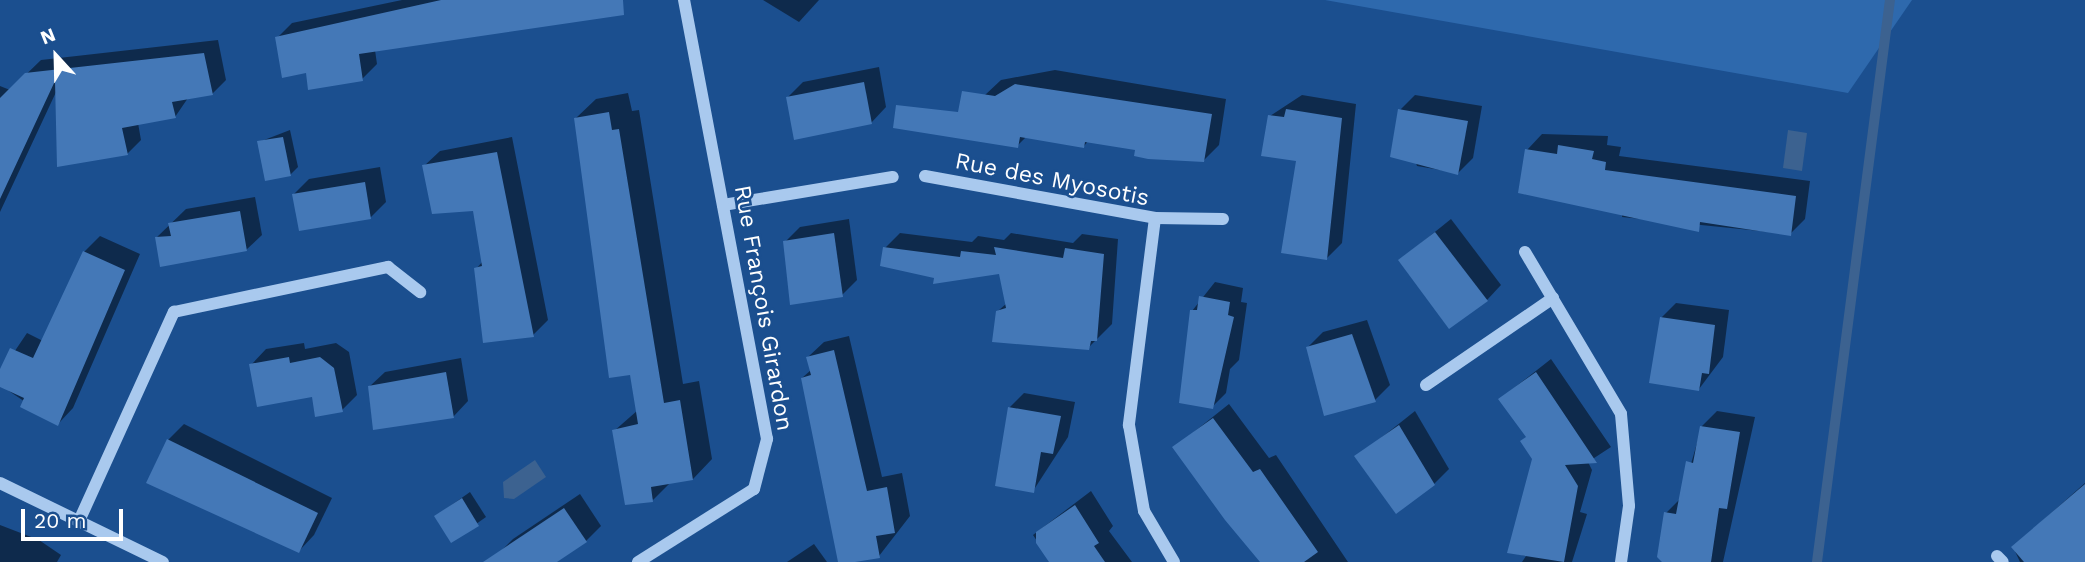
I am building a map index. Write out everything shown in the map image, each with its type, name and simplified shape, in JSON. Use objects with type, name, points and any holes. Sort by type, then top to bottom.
[{"type":"street","name":"Rue François Girardon","points":[[638,562],[754,489],[767,439],[684,0]]},
{"type":"street","name":"Rue des Myosotis","points":[[925,176],[1155,218],[1129,425],[1144,512],[1174,562]]},
{"type":"street","points":[[723,205],[892,177]]},
{"type":"street","points":[[1155,218],[1223,219]]},
{"type":"street","points":[[1525,252],[1621,414],[1629,506],[1621,562]]},
{"type":"street","points":[[79,521],[174,312],[388,267],[420,292]]},
{"type":"street","points":[[1426,385],[1553,298]]},
{"type":"street","points":[[0,483],[163,562]]},
{"type":"shaded area","points":[[1325,0],[1912,0],[1848,93]]},
{"type":"shaded area","points":[[1788,130],[1807,133],[1802,171],[1783,168]]},
{"type":"shaded area","points":[[535,460],[546,477],[514,499],[504,498],[503,482]]},
{"type":"building","points":[[441,0],[623,0],[624,15],[359,54],[363,81],[308,90],[306,73],[282,78],[275,37]]},
{"type":"building","points":[[204,53],[213,95],[172,102],[176,118],[122,128],[128,155],[57,167],[55,81],[0,199],[0,98],[25,73]]},
{"type":"building","points":[[864,82],[872,124],[794,140],[786,97]]},
{"type":"building","points":[[1015,84],[1212,114],[1204,162],[1148,159],[1134,156],[1135,150],[1085,142],[1084,148],[1020,137],[1018,148],[893,128],[896,105],[958,112],[962,91],[995,96]]},
{"type":"building","points":[[1286,109],[1342,118],[1327,260],[1281,253],[1296,161],[1261,156],[1268,115],[1284,117]]},
{"type":"building","points":[[1398,109],[1468,121],[1458,175],[1390,157]]},
{"type":"building","points":[[609,112],[612,130],[619,129],[664,403],[680,400],[693,480],[651,487],[653,502],[625,505],[612,430],[638,424],[630,375],[609,378],[574,118]]},
{"type":"building","points":[[283,137],[291,176],[265,181],[257,141]]},
{"type":"building","points":[[1558,145],[1594,151],[1592,159],[1606,162],[1605,170],[1796,196],[1791,236],[1700,222],[1699,232],[1518,193],[1525,149],[1557,154]]},
{"type":"building","points":[[497,152],[534,337],[483,343],[474,268],[482,266],[473,211],[432,214],[422,165]]},
{"type":"building","points":[[365,182],[371,219],[299,231],[292,194]]},
{"type":"building","points":[[240,211],[247,251],[160,267],[155,237],[171,236],[168,223]]},
{"type":"building","points":[[1435,232],[1488,301],[1449,329],[1398,260]]},
{"type":"building","points":[[834,233],[843,297],[790,305],[783,241]]},
{"type":"building","points":[[883,247],[960,257],[961,251],[996,255],[994,247],[1063,258],[1065,248],[1104,254],[1097,341],[1091,341],[1089,350],[992,342],[996,311],[1006,308],[999,274],[933,284],[934,278],[880,266]]},
{"type":"building","points":[[83,251],[125,270],[58,426],[20,407],[24,398],[0,387],[0,369],[10,348],[33,358]]},
{"type":"building","points":[[1199,296],[1230,302],[1228,315],[1234,317],[1213,409],[1179,403],[1190,310],[1197,310]]},
{"type":"building","points":[[1660,317],[1715,325],[1709,374],[1702,373],[1699,391],[1649,383]]},
{"type":"building","points":[[1352,334],[1376,402],[1324,416],[1306,347]]},
{"type":"building","points":[[834,350],[867,491],[887,487],[895,533],[876,536],[880,558],[855,562],[838,562],[801,378],[811,375],[806,357]]},
{"type":"building","points":[[289,357],[290,363],[320,357],[334,368],[343,412],[315,417],[312,397],[257,407],[249,364]]},
{"type":"building","points":[[446,372],[454,418],[373,430],[368,386]]},
{"type":"building","points":[[1536,372],[1597,463],[1565,465],[1578,486],[1564,562],[1507,553],[1532,459],[1520,441],[1526,437],[1498,399]]},
{"type":"building","points":[[1008,407],[1061,416],[1053,454],[1041,452],[1034,493],[995,486]]},
{"type":"building","points":[[1213,418],[1253,472],[1260,469],[1318,552],[1304,562],[1260,562],[1225,520],[1172,447]]},
{"type":"building","points":[[1399,425],[1435,485],[1396,514],[1354,456]]},
{"type":"building","points":[[1700,426],[1740,432],[1727,509],[1719,508],[1711,562],[1662,562],[1657,557],[1664,512],[1676,514],[1686,461],[1693,463]]},
{"type":"building","points":[[167,439],[318,513],[299,553],[146,483]]},
{"type":"building","points":[[2085,484],[2085,562],[2024,562],[2011,547]]},
{"type":"building","points":[[462,498],[479,526],[451,543],[434,516]]},
{"type":"building","points":[[1075,505],[1099,543],[1094,546],[1105,562],[1049,562],[1036,543],[1036,532]]},
{"type":"building","points":[[564,508],[587,542],[557,562],[483,562]]},
{"type":"waterway","points":[[1817,562],[1890,0]]}]
